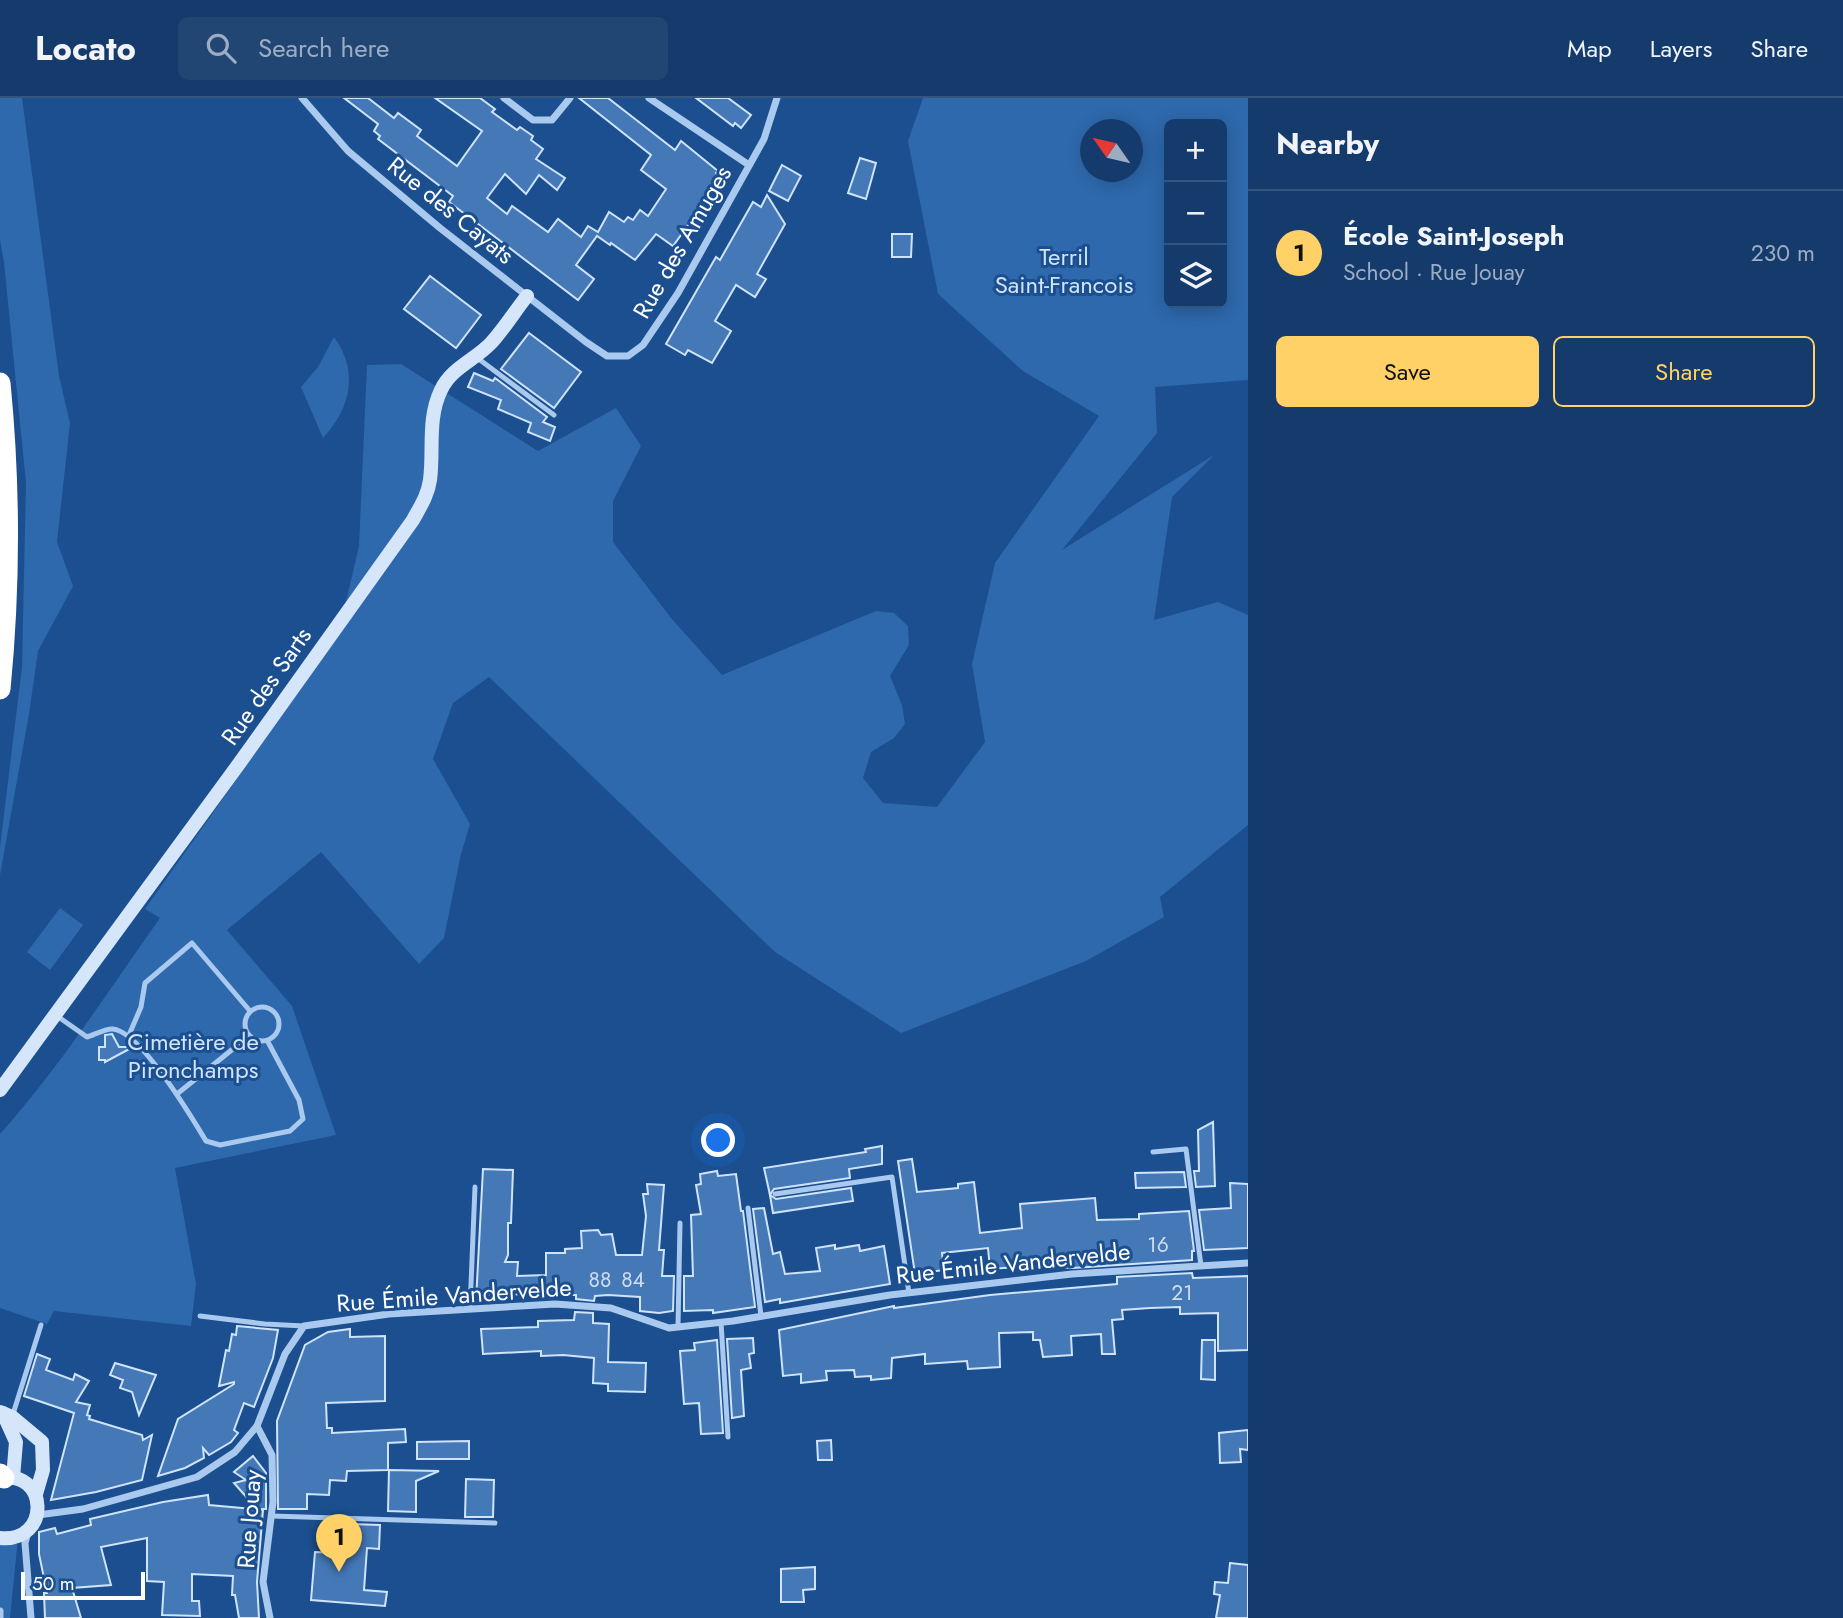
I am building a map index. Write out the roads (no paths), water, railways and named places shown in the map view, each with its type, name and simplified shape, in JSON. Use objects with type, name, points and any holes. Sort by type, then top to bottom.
[{"type":"highway","points":[[0,383],[7,467],[8,524],[5,636],[0,689]]},
{"type":"street","name":"Rue des Cayats","points":[[302,98],[348,151],[440,228],[586,342]]},
{"type":"street","points":[[504,98],[533,120],[552,120],[570,98]]},
{"type":"street","points":[[649,98],[749,165]]},
{"type":"street","name":"Rue des Amuges","points":[[586,342],[607,356],[628,356],[643,345],[678,293],[764,139],[777,98]]},
{"type":"street","name":"Rue des Sarts","points":[[0,1090],[241,761],[413,520],[427,495],[432,420],[442,388],[464,364],[492,342],[527,296]]},
{"type":"street","name":"Rue Émile Vandervelde","points":[[38,1515],[83,1509],[197,1477],[235,1452],[257,1426],[285,1354],[304,1325],[389,1314],[555,1304],[611,1308],[669,1328],[909,1293],[1072,1274],[1248,1264]]},
{"type":"street","points":[[5,1414],[16,1442],[4,1477],[23,1481],[36,1494]]},
{"type":"street","points":[[5,1414],[42,1442],[43,1470],[36,1494],[38,1515],[28,1531],[26,1543],[31,1618]]},
{"type":"street","name":"Rue Jouay","points":[[257,1426],[272,1455],[272,1516],[263,1582],[270,1618]]},
{"type":"street","points":[[0,1548],[0,1538],[11,1539],[28,1531]]},
{"type":"street","points":[[0,1611],[1,1618]]},
{"type":"lane","points":[[476,357],[554,415]]},
{"type":"lane","points":[[129,1035],[141,1007],[145,983],[192,943],[250,1011]]},
{"type":"lane","points":[[54,1014],[87,1037],[111,1028],[129,1035],[177,1094],[206,1141],[220,1145],[290,1131],[303,1119],[299,1100],[268,1042],[249,1036],[245,1025],[250,1011],[255,1008],[267,1007],[276,1014],[279,1026],[268,1042]]},
{"type":"lane","points":[[177,1094],[249,1036]]},
{"type":"lane","points":[[1153,1152],[1186,1149],[1201,1266]]},
{"type":"lane","points":[[775,1194],[892,1177],[909,1293]]},
{"type":"lane","points":[[470,1309],[475,1186]]},
{"type":"lane","points":[[748,1208],[761,1316]]},
{"type":"lane","points":[[678,1327],[680,1223]]},
{"type":"lane","points":[[200,1316],[265,1324],[304,1325]]},
{"type":"lane","points":[[721,1322],[728,1437]]},
{"type":"lane","points":[[5,1414],[41,1325]]},
{"type":"lane","points":[[272,1516],[495,1523]]},
{"type":"place","name":"École Saint-Joseph","points":[[339,1572]]},
{"type":"park label","name":"Terril Saint-Francois","points":[[1064,270]]},
{"type":"park label","name":"Cimetière de Pironchamps","points":[[193,1055]]}]
